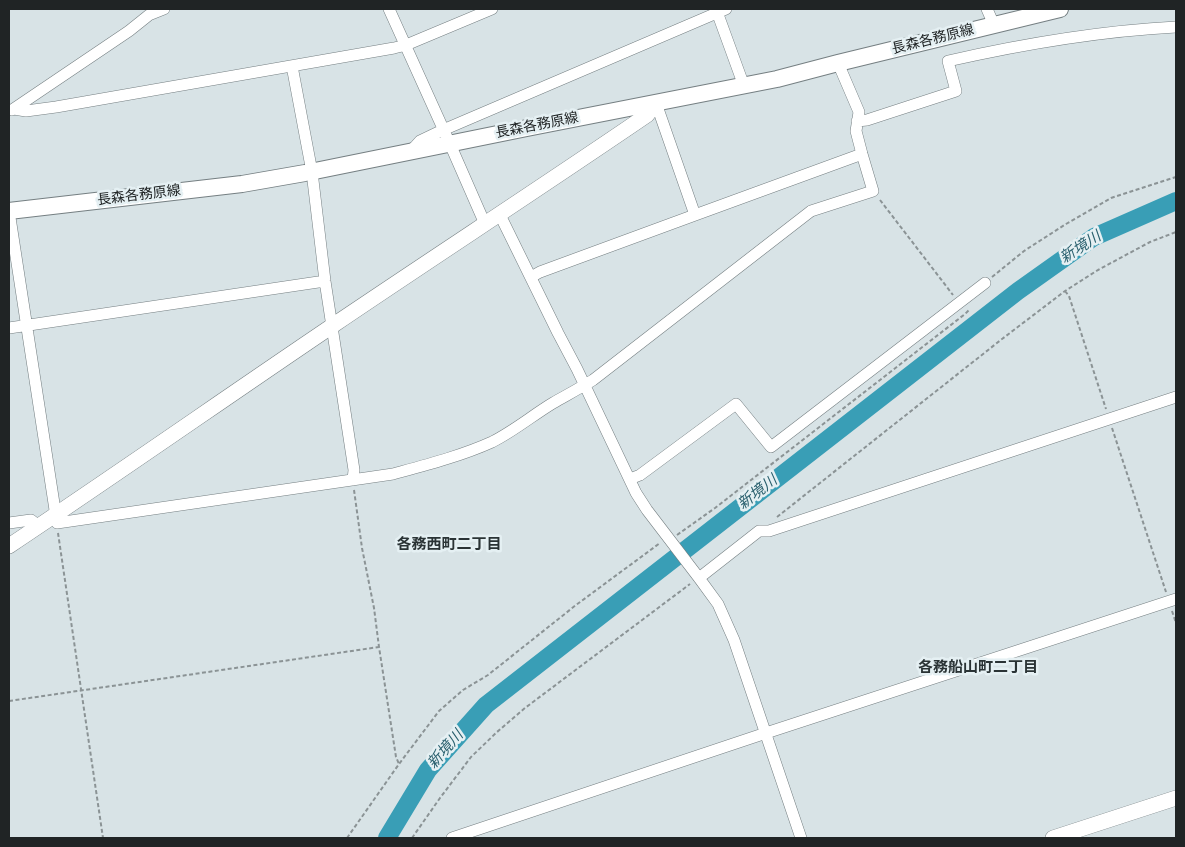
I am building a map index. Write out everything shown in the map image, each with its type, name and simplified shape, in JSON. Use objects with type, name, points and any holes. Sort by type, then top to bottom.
[{"type":"main road","name":"長森各務原線","points":[[9,211],[242,184],[312,172],[411,151],[446,137],[656,103],[778,80],[838,63],[1060,9]]},
{"type":"street","points":[[11,110],[149,16],[164,9]]},
{"type":"street","points":[[389,9],[485,224]]},
{"type":"street","points":[[11,110],[41,109],[406,45],[492,9]]},
{"type":"street","points":[[987,9],[994,25]]},
{"type":"street","points":[[446,137],[720,10],[744,86]]},
{"type":"street","points":[[857,121],[867,120],[956,91],[948,61],[1007,48],[1141,29],[1176,27]]},
{"type":"street","points":[[56,519],[393,474],[477,448],[512,431],[554,402],[594,380],[812,211],[873,191],[856,132],[859,112],[838,63]]},
{"type":"street","points":[[292,66],[312,172],[325,282],[354,470],[352,480]]},
{"type":"street","points":[[9,546],[39,526],[56,519],[332,326],[647,115],[656,103]]},
{"type":"street","points":[[656,103],[695,215]]},
{"type":"street","points":[[531,277],[540,272],[862,154]]},
{"type":"street","points":[[9,211],[56,519]]},
{"type":"street","points":[[500,214],[636,493],[718,604],[734,640],[801,838]]},
{"type":"street","points":[[9,328],[325,282]]},
{"type":"street","points":[[630,479],[640,475],[736,404],[771,447],[985,282]]},
{"type":"street","points":[[699,578],[759,531],[769,531],[1176,397]]},
{"type":"street","points":[[9,523],[30,520],[39,526]]},
{"type":"street","points":[[452,838],[1173,600]]},
{"type":"street","points":[[1054,838],[1176,798]]},
{"type":"path","points":[[985,282],[1024,251],[1111,198],[1176,177]]},
{"type":"path","points":[[873,191],[959,303]]},
{"type":"path","points":[[759,531],[1002,339],[1066,291],[1098,270],[1133,251],[1176,232]]},
{"type":"path","points":[[1066,291],[1173,600],[1176,623]]},
{"type":"path","points":[[347,838],[439,711],[463,690],[488,675],[576,605],[671,541],[715,508],[972,307]]},
{"type":"path","points":[[352,480],[362,548],[374,608],[396,757],[399,764]]},
{"type":"path","points":[[56,519],[103,838]]},
{"type":"path","points":[[412,838],[471,757],[497,732],[525,708],[699,578]]},
{"type":"path","points":[[9,701],[379,647]]},
{"type":"waterway","name":"新境川","points":[[387,838],[428,770],[486,705],[1018,291],[1094,237],[1176,201]]},
{"type":"district","name":"各務西町二丁目","points":[[449,545]]},
{"type":"district","name":"各務船山町二丁目","points":[[978,668]]}]
